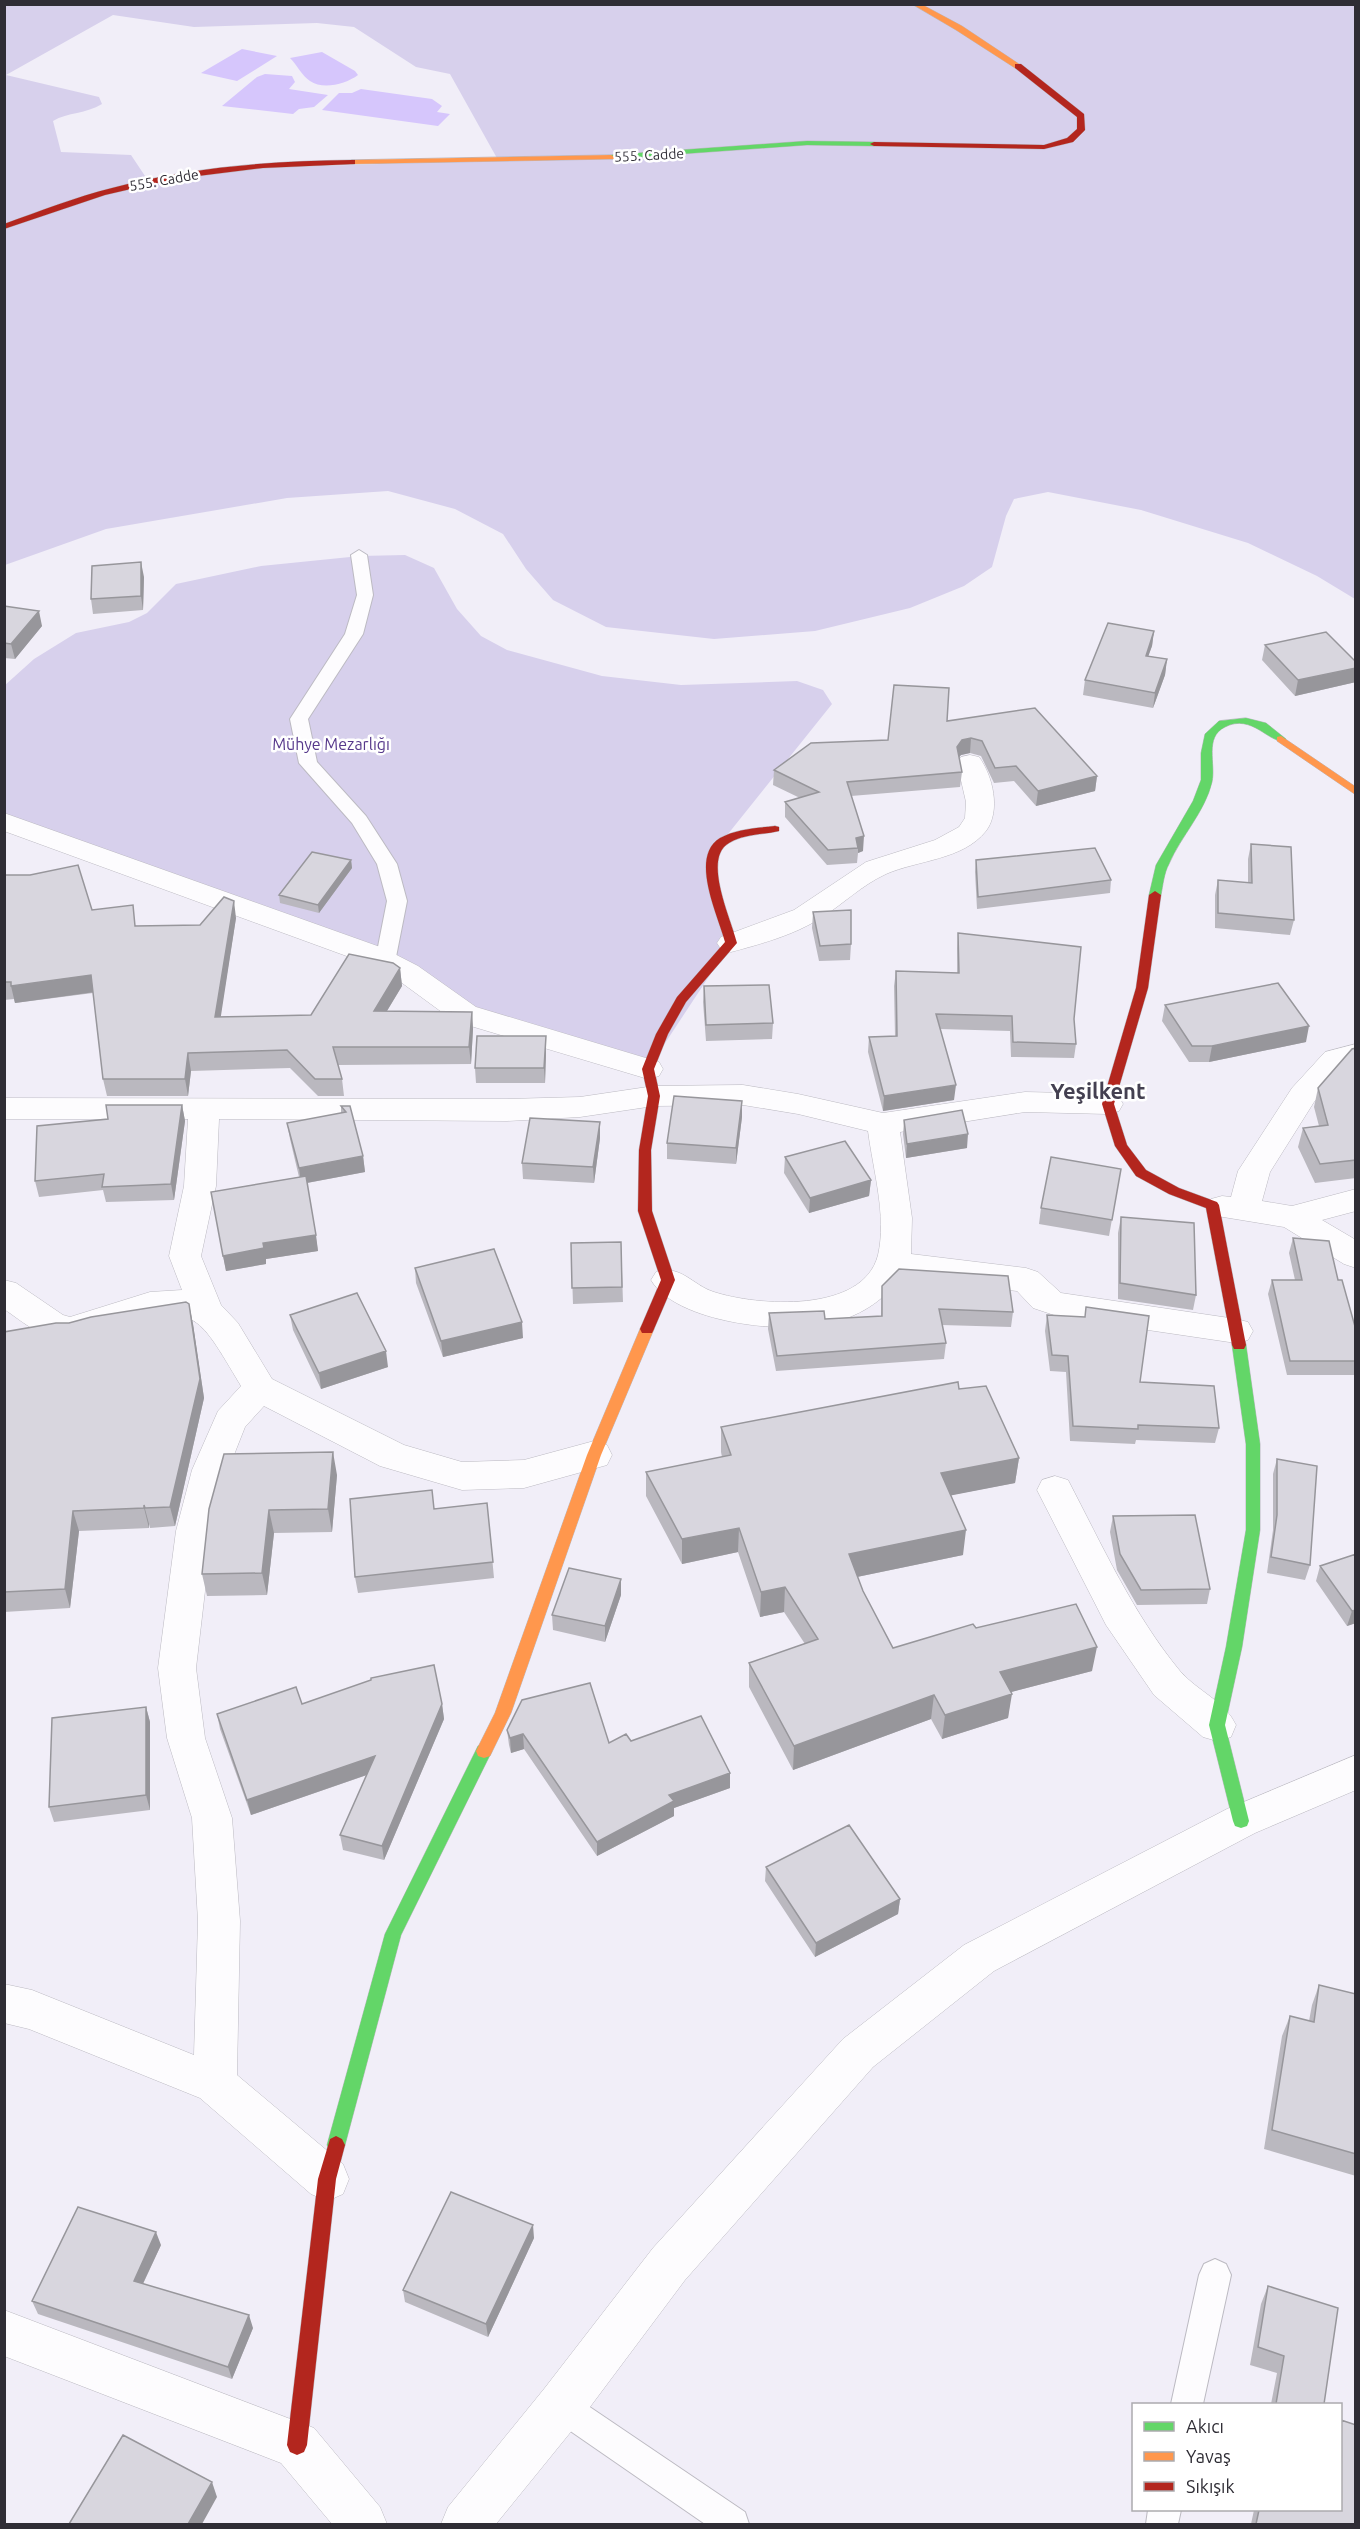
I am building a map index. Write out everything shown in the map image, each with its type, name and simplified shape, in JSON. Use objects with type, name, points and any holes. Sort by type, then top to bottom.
[{"type":"street","name":"555. Cadde","points":[[4,227],[116,189],[172,177],[234,169],[330,162],[638,157],[807,144],[1044,147],[1070,140],[1081,130],[1082,116],[1058,96],[973,37],[915,4]]},
{"type":"street","points":[[1356,792],[1262,725],[1234,721],[1215,728],[1210,734],[1206,753],[1207,780],[1199,801],[1162,865],[1150,914],[1149,950],[1142,988],[1108,1104],[1121,1146],[1141,1173],[1174,1191],[1212,1205],[1292,1216],[1356,1200]]},
{"type":"street","points":[[883,1124],[889,1177],[897,1218],[892,1264],[867,1294],[829,1312],[779,1314],[738,1310],[692,1297],[668,1280],[645,1211],[645,1150],[651,1083],[662,1034],[681,1000],[731,943],[803,917],[875,868],[926,854],[963,836],[975,826],[980,811],[978,788],[970,763]]},
{"type":"street","points":[[4,821],[385,962],[408,973],[465,1014],[651,1083],[798,1104],[883,1124],[1025,1102],[1108,1104]]},
{"type":"street","points":[[731,943],[725,913],[710,880],[712,854],[723,838],[745,831],[775,829]]},
{"type":"street","points":[[1244,1210],[1254,1171],[1303,1095],[1336,1059],[1356,1054]]},
{"type":"street","points":[[4,1108],[507,1110],[580,1107],[651,1083]]},
{"type":"street","points":[[204,1110],[200,1186],[184,1256],[207,1311],[226,1332],[260,1388],[393,1455],[462,1476],[524,1474],[594,1455]]},
{"type":"street","points":[[1212,1205],[1236,1331],[1253,1444],[1254,1530],[1234,1647],[1217,1725],[1241,1821]]},
{"type":"street","points":[[1292,1216],[1328,1242],[1356,1256]]},
{"type":"street","points":[[892,1264],[1026,1280],[1033,1285],[1037,1296],[1045,1302],[1236,1331]]},
{"type":"street","points":[[297,2445],[327,2179],[393,1934],[503,1713],[594,1455],[668,1280]]},
{"type":"street","points":[[4,1293],[53,1324],[70,1329],[150,1304],[183,1302],[207,1311]]},
{"type":"street","points":[[215,2084],[219,1921],[212,1818],[186,1738],[177,1668],[194,1531],[210,1470],[231,1420],[260,1388]]},
{"type":"street","points":[[1055,1490],[1119,1614],[1168,1684],[1217,1725]]},
{"type":"street","points":[[465,2524],[561,2406],[669,2264],[858,2054],[979,1958],[1241,1821],[1356,1772]]},
{"type":"street","points":[[4,2003],[32,2010],[215,2084],[327,2179]]},
{"type":"street","points":[[4,2333],[297,2445],[363,2524]]},
{"type":"lane","points":[[360,555],[365,595],[354,634],[299,719],[308,763],[359,820],[387,864],[397,901],[385,962]]},
{"type":"lane","points":[[1187,2403],[1215,2275]]},
{"type":"lane","points":[[561,2406],[733,2524]]},
{"type":"green space","points":[[5,5],[1355,5],[1355,599],[1317,576],[1248,543],[1141,510],[1048,492],[1014,499],[1006,516],[992,567],[964,586],[910,608],[815,631],[714,639],[606,627],[553,600],[526,569],[503,534],[455,509],[388,491],[287,498],[106,529],[5,565]],"holes":[[[113,15],[194,27],[317,23],[354,27],[416,67],[450,74],[498,160],[234,169],[149,182],[131,155],[61,152],[53,121],[102,104],[99,97],[6,75]]]},
{"type":"green space","name":"Mühye Mezarlığı","points":[[405,555],[434,568],[457,609],[481,636],[507,650],[602,676],[681,685],[797,681],[823,690],[832,704],[712,854],[731,943],[648,1069],[465,1014],[408,973],[5,821],[4,686],[34,659],[76,633],[129,622],[147,613],[176,584],[261,566],[360,556]]},
{"type":"shaded area","points":[[242,49],[277,56],[237,81],[201,73]]},
{"type":"shaded area","points":[[322,52],[358,75],[334,85],[315,84],[304,76],[290,58]]},
{"type":"shaded area","points":[[265,74],[292,76],[295,82],[289,89],[328,95],[314,107],[299,109],[293,114],[222,106],[257,77]]},
{"type":"shaded area","points":[[361,89],[432,99],[442,106],[437,112],[450,114],[438,126],[322,110],[339,93],[352,93]]},
{"type":"building","points":[[141,562],[141,596],[91,599],[92,566]]},
{"type":"building","points":[[4,606],[39,611],[11,644],[4,643]]},
{"type":"building","points":[[1108,623],[1154,631],[1146,656],[1167,659],[1155,693],[1085,680]]},
{"type":"building","points":[[1326,632],[1356,662],[1356,668],[1298,680],[1265,645]]},
{"type":"building","points":[[894,685],[949,688],[947,721],[1035,708],[1097,776],[1038,791],[1016,766],[995,768],[982,741],[971,738],[962,740],[957,747],[962,772],[847,782],[864,836],[856,838],[858,848],[828,850],[785,802],[819,792],[774,770],[811,743],[888,740]]},
{"type":"building","points":[[1251,844],[1291,847],[1294,920],[1218,913],[1218,880],[1252,883]]},
{"type":"building","points":[[1095,848],[1111,880],[978,897],[976,860]]},
{"type":"building","points":[[312,852],[351,860],[318,905],[279,895]]},
{"type":"building","points":[[78,865],[92,910],[133,905],[135,926],[200,925],[224,897],[234,901],[215,1017],[311,1015],[349,954],[393,963],[400,968],[374,1011],[472,1012],[469,1047],[333,1047],[342,1079],[315,1079],[287,1050],[188,1053],[185,1079],[103,1079],[91,975],[11,986],[11,982],[4,982],[4,875],[30,875]]},
{"type":"building","points":[[851,910],[851,944],[820,946],[813,912]]},
{"type":"building","points":[[958,933],[1081,947],[1074,1019],[1076,1044],[1013,1042],[1012,1016],[936,1014],[956,1085],[884,1096],[869,1037],[897,1036],[896,971],[959,973]]},
{"type":"building","points":[[1278,983],[1309,1026],[1212,1046],[1192,1046],[1165,1005]]},
{"type":"building","points":[[769,985],[773,1023],[706,1025],[704,986]]},
{"type":"building","points":[[477,1036],[546,1036],[544,1068],[475,1068]]},
{"type":"building","points":[[1356,1048],[1356,1160],[1320,1164],[1303,1128],[1328,1125],[1318,1088],[1352,1049]]},
{"type":"building","points":[[674,1096],[742,1101],[736,1148],[667,1143]]},
{"type":"building","points":[[106,1105],[182,1105],[171,1184],[102,1187],[104,1174],[35,1181],[37,1126],[108,1119]]},
{"type":"building","points":[[341,1106],[350,1106],[363,1156],[299,1168],[287,1123],[346,1112]]},
{"type":"building","points":[[962,1110],[968,1134],[907,1144],[904,1120]]},
{"type":"building","points":[[530,1118],[600,1122],[593,1167],[522,1163]]},
{"type":"building","points":[[845,1141],[871,1180],[810,1198],[785,1157]]},
{"type":"building","points":[[1051,1157],[1121,1169],[1112,1220],[1041,1208]]},
{"type":"building","points":[[306,1176],[316,1235],[263,1243],[264,1248],[223,1256],[211,1192]]},
{"type":"building","points":[[1121,1217],[1194,1223],[1196,1295],[1120,1283]]},
{"type":"building","points":[[1293,1238],[1329,1241],[1338,1280],[1342,1280],[1356,1330],[1356,1361],[1290,1361],[1272,1280],[1302,1280]]},
{"type":"building","points":[[621,1242],[622,1287],[572,1288],[571,1243]]},
{"type":"building","points":[[494,1249],[522,1322],[441,1341],[415,1268]]},
{"type":"building","points":[[899,1269],[1008,1276],[1013,1312],[939,1309],[946,1343],[777,1356],[769,1313],[824,1311],[825,1319],[882,1316],[882,1286]]},
{"type":"building","points":[[357,1293],[386,1351],[319,1373],[290,1315]]},
{"type":"building","points":[[186,1302],[189,1304],[200,1379],[170,1507],[145,1508],[144,1505],[144,1508],[73,1511],[65,1589],[4,1592],[4,1332]]},
{"type":"building","points":[[1086,1307],[1149,1316],[1140,1382],[1214,1386],[1219,1428],[1138,1425],[1138,1429],[1073,1426],[1068,1356],[1052,1355],[1047,1315],[1085,1317]]},
{"type":"building","points":[[958,1382],[959,1389],[986,1386],[1019,1458],[941,1473],[966,1530],[849,1554],[863,1591],[893,1648],[973,1624],[976,1628],[1076,1604],[1097,1647],[1000,1672],[1012,1694],[945,1715],[934,1695],[794,1746],[749,1663],[818,1639],[785,1587],[761,1592],[739,1528],[682,1539],[646,1472],[731,1455],[721,1427]]},
{"type":"building","points":[[333,1452],[328,1509],[269,1510],[262,1573],[202,1574],[209,1509],[224,1454]]},
{"type":"building","points":[[1277,1459],[1317,1466],[1310,1565],[1271,1557],[1277,1515]]},
{"type":"building","points":[[432,1490],[434,1509],[487,1503],[493,1562],[355,1577],[350,1499]]},
{"type":"building","points":[[1195,1515],[1210,1589],[1141,1590],[1120,1554],[1113,1516]]},
{"type":"building","points":[[1356,1554],[1356,1610],[1352,1611],[1320,1566]]},
{"type":"building","points":[[569,1568],[621,1579],[605,1626],[552,1615]]},
{"type":"building","points":[[434,1665],[442,1704],[382,1846],[340,1835],[375,1756],[247,1800],[217,1714],[296,1687],[302,1704],[371,1680],[371,1678]]},
{"type":"building","points":[[590,1683],[609,1743],[626,1734],[631,1741],[701,1716],[730,1773],[669,1795],[674,1801],[597,1842],[523,1734],[510,1738],[507,1730],[522,1700]]},
{"type":"building","points":[[146,1707],[146,1795],[49,1807],[52,1718]]},
{"type":"building","points":[[849,1825],[900,1899],[816,1943],[766,1867]]},
{"type":"building","points":[[1319,1985],[1356,1994],[1356,2154],[1272,2130],[1290,2016],[1314,2022]]},
{"type":"building","points":[[451,2192],[533,2225],[486,2324],[403,2290]]},
{"type":"building","points":[[78,2207],[156,2232],[134,2281],[249,2315],[228,2367],[32,2301]]},
{"type":"building","points":[[1268,2286],[1338,2308],[1324,2403],[1276,2403],[1284,2356],[1258,2347]]},
{"type":"building","points":[[1342,2420],[1356,2425],[1356,2524],[1256,2524],[1259,2511],[1342,2511]]},
{"type":"building","points":[[123,2435],[212,2482],[188,2524],[69,2524]]},
{"type":"traffic: fast","points":[[611,157],[807,143],[874,144]]},
{"type":"traffic: fast","points":[[1155,895],[1162,865],[1199,801],[1207,780],[1206,753],[1210,734],[1223,723],[1246,721],[1262,725],[1281,739]]},
{"type":"traffic: fast","points":[[1239,1345],[1253,1444],[1253,1530],[1234,1647],[1217,1725],[1241,1821]]},
{"type":"traffic: fast","points":[[336,2145],[393,1934],[484,1751]]},
{"type":"traffic: slow","points":[[915,4],[959,28],[1018,66]]},
{"type":"traffic: slow","points":[[352,162],[611,157]]},
{"type":"traffic: slow","points":[[1281,739],[1356,792]]},
{"type":"traffic: slow","points":[[484,1751],[503,1713],[594,1455],[647,1329]]},
{"type":"traffic: jam","points":[[874,144],[1044,147],[1070,140],[1081,130],[1081,116],[1018,66]]},
{"type":"traffic: jam","points":[[4,227],[102,193],[174,176],[263,166],[352,162]]},
{"type":"traffic: jam","points":[[647,1329],[668,1280],[645,1211],[645,1150],[654,1096],[648,1069],[662,1034],[681,1000],[731,943],[713,881],[710,865],[713,852],[723,841],[743,833],[775,829]]},
{"type":"traffic: jam","points":[[1155,895],[1142,988],[1108,1104],[1121,1146],[1141,1173],[1174,1191],[1212,1205],[1239,1345]]},
{"type":"traffic: jam","points":[[297,2445],[327,2179],[336,2145]]},
{"type":"district","name":"Yeşilkent","points":[[1098,1091]]}]
